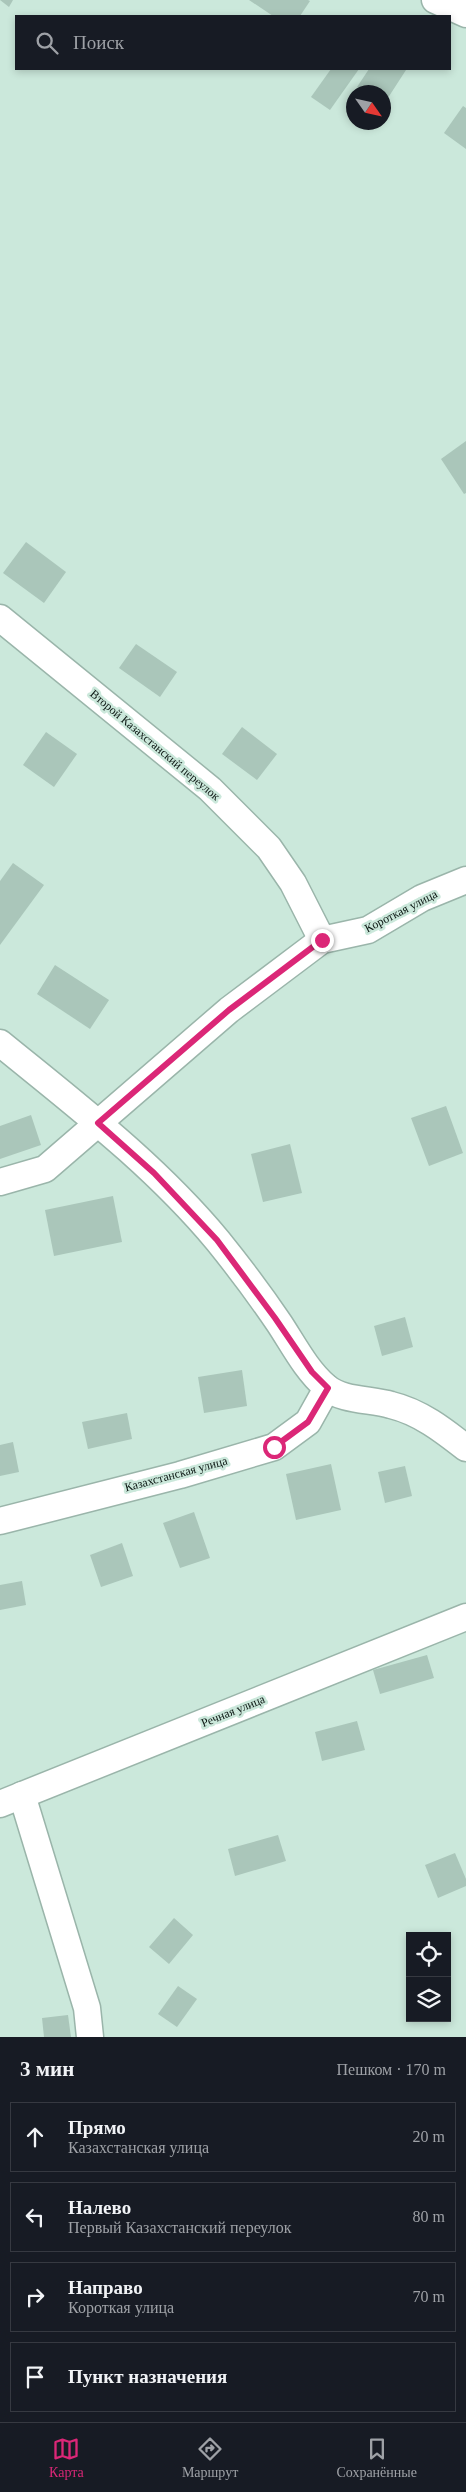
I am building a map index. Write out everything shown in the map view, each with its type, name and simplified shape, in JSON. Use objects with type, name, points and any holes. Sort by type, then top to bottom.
[{"type":"street","points":[[435,0],[466,14]]},
{"type":"street","name":"Второй Казахстанский переулок","points":[[0,618],[210,789],[270,848],[293,883],[322,940]]},
{"type":"street","name":"Короткая улица","points":[[0,1182],[45,1169],[229,1010],[322,940],[368,930],[422,898],[466,880]]},
{"type":"street","points":[[0,1042],[98,1123],[154,1173],[217,1240],[275,1318],[312,1372],[328,1388],[348,1396],[392,1405],[424,1418],[466,1448]]},
{"type":"street","name":"Казахстанская улица","points":[[0,1521],[180,1475],[274,1447],[308,1422],[328,1388]]},
{"type":"street","name":"Речная улица","points":[[11,1799],[466,1617]]},
{"type":"street","points":[[11,1799],[87,2008],[90,2037]]},
{"type":"building","points":[[0,0],[13,0],[9,7]]},
{"type":"building","points":[[249,0],[310,1],[301,15],[272,15]]},
{"type":"building","points":[[330,70],[358,70],[346,85],[330,110],[311,97]]},
{"type":"building","points":[[368,70],[406,70],[391,93],[391,85],[358,85]]},
{"type":"building","points":[[463,106],[466,108],[466,149],[444,133]]},
{"type":"building","points":[[466,441],[466,493],[464,494],[441,459]]},
{"type":"building","points":[[26,542],[66,572],[44,603],[3,573]]},
{"type":"building","points":[[136,644],[177,672],[160,697],[119,668]]},
{"type":"building","points":[[242,727],[277,754],[257,780],[222,754]]},
{"type":"building","points":[[46,732],[77,754],[54,787],[23,765]]},
{"type":"building","points":[[13,863],[44,885],[0,945],[0,881]]},
{"type":"building","points":[[55,965],[109,1000],[90,1029],[37,994]]},
{"type":"building","points":[[446,1106],[463,1153],[429,1166],[411,1118]]},
{"type":"building","points":[[31,1115],[41,1145],[0,1159],[0,1126]]},
{"type":"building","points":[[290,1144],[302,1193],[263,1202],[251,1154]]},
{"type":"building","points":[[113,1196],[122,1242],[54,1256],[45,1210]]},
{"type":"building","points":[[405,1317],[413,1347],[382,1356],[374,1326]]},
{"type":"building","points":[[242,1370],[247,1406],[204,1413],[198,1377]]},
{"type":"building","points":[[127,1413],[132,1439],[88,1449],[82,1422]]},
{"type":"building","points":[[13,1442],[19,1472],[0,1476],[0,1445]]},
{"type":"building","points":[[331,1464],[341,1510],[296,1520],[286,1474]]},
{"type":"building","points":[[405,1466],[412,1496],[385,1503],[378,1472]]},
{"type":"building","points":[[194,1512],[210,1558],[180,1568],[163,1523]]},
{"type":"building","points":[[122,1543],[133,1576],[101,1587],[90,1555]]},
{"type":"building","points":[[22,1581],[26,1605],[0,1610],[0,1585]]},
{"type":"building","points":[[427,1655],[434,1678],[380,1694],[373,1670]]},
{"type":"building","points":[[357,1721],[365,1750],[322,1761],[315,1732]]},
{"type":"building","points":[[278,1835],[286,1861],[235,1876],[228,1849]]},
{"type":"building","points":[[455,1853],[466,1879],[466,1886],[438,1898],[425,1865]]},
{"type":"building","points":[[174,1918],[193,1935],[169,1964],[149,1947]]},
{"type":"building","points":[[178,1986],[197,1999],[177,2027],[158,2014]]},
{"type":"building","points":[[68,2015],[71,2037],[44,2037],[42,2018]]},
{"type":"route","points":[[274,1447],[308,1422],[328,1388],[312,1372],[275,1318],[217,1240],[154,1173],[98,1123],[229,1010],[322,940]]}]
